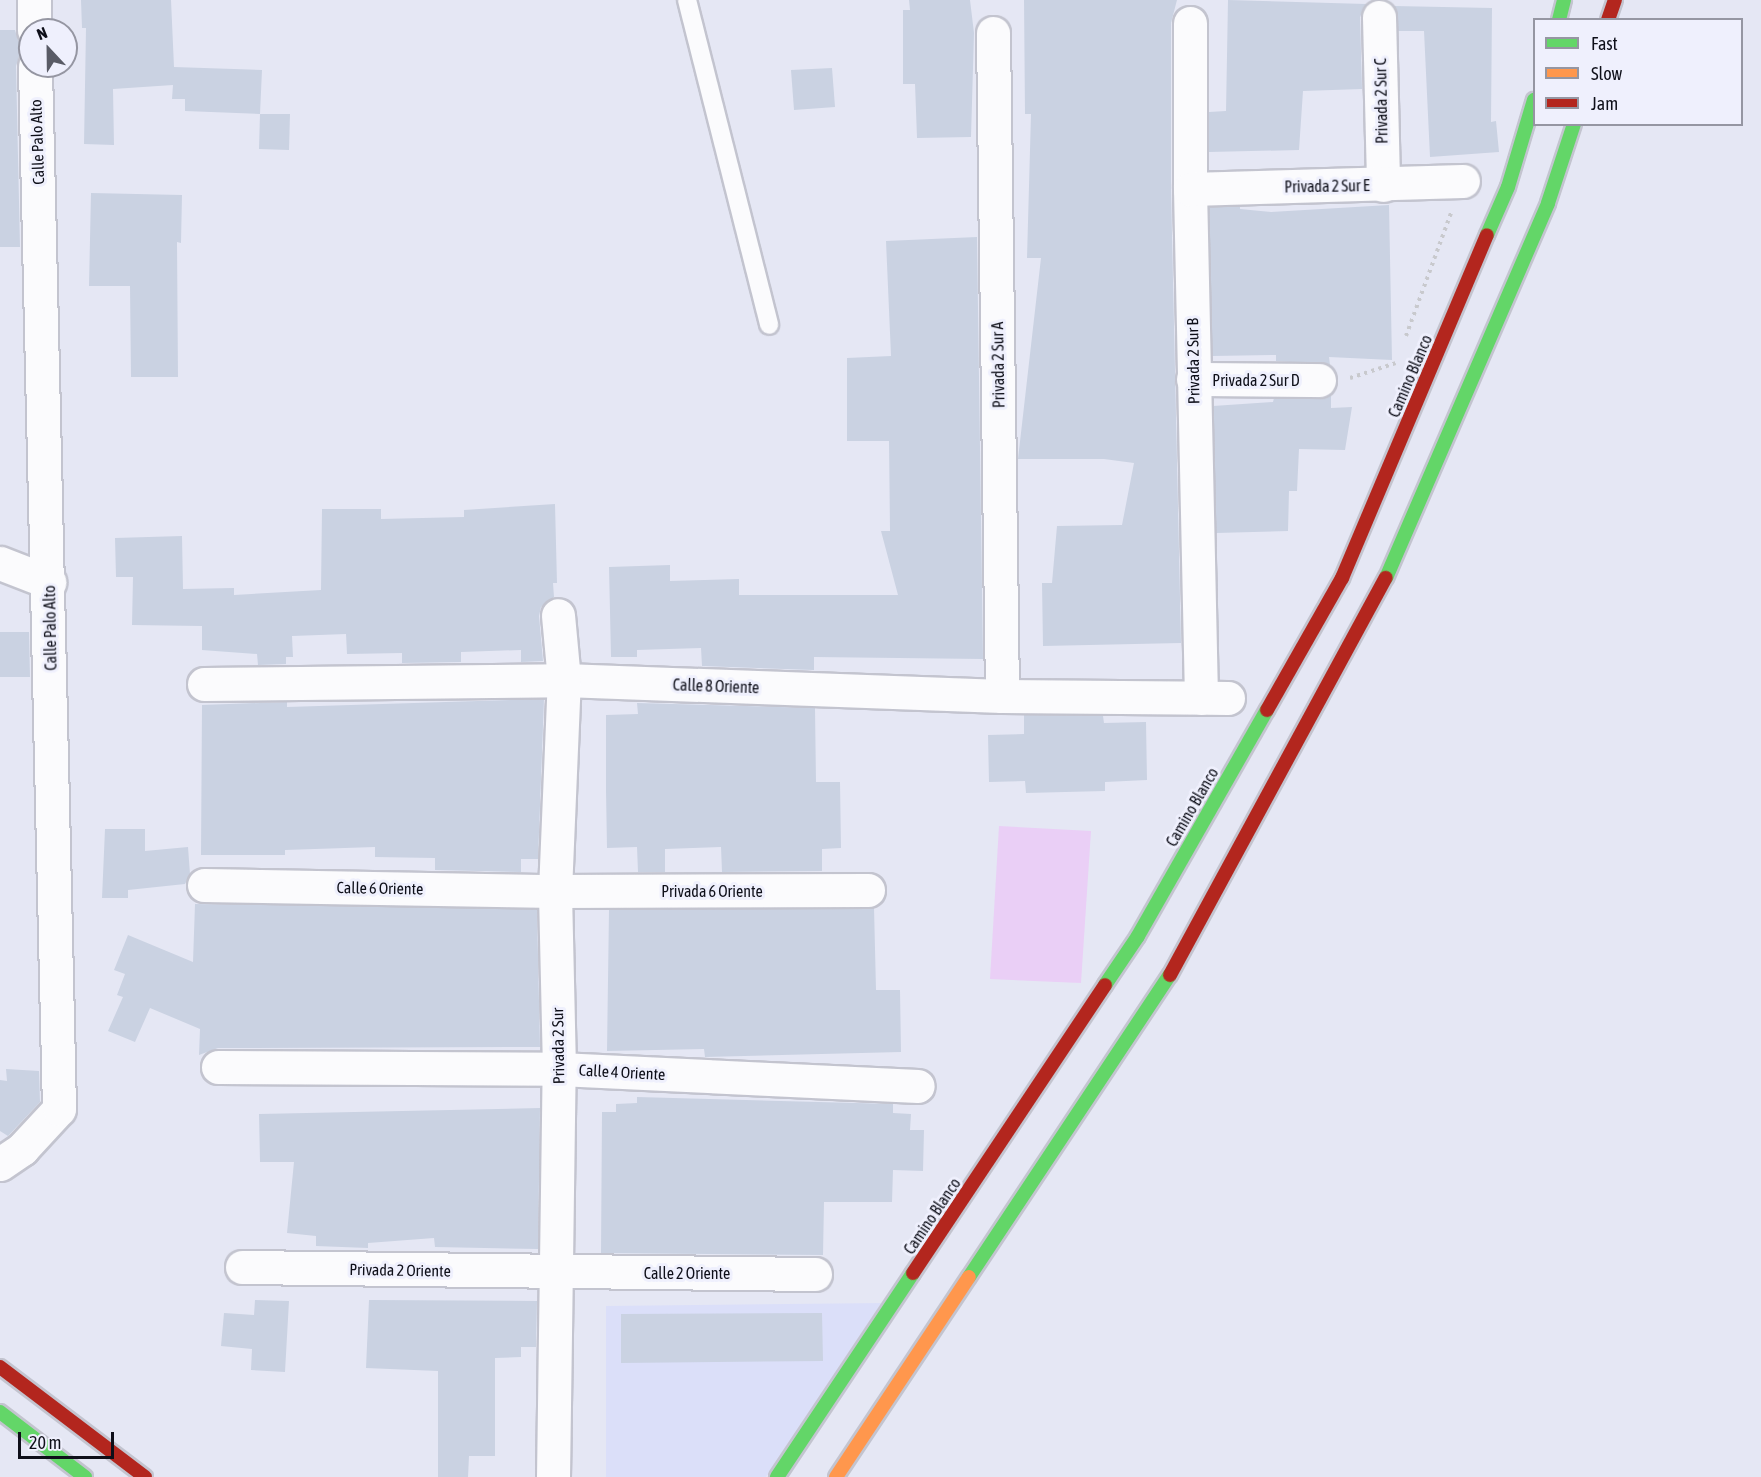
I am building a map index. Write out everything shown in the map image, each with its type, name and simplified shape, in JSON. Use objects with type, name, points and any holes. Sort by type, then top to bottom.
[{"type":"street","points":[[33,0],[34,18]]},
{"type":"street","points":[[1560,18],[1564,0]]},
{"type":"street","points":[[1609,18],[1615,0]]},
{"type":"street","name":"Privada 2 Sur C","points":[[1379,17],[1383,184]]},
{"type":"street","name":"Privada 2 Sur B","points":[[1190,23],[1193,380],[1215,698]]},
{"type":"street","name":"Privada 2 Sur A","points":[[993,33],[1002,696]]},
{"type":"street","name":"Calle Palo Alto","points":[[0,1164],[22,1149],[59,1109],[49,582],[35,78]]},
{"type":"street","name":"Camino Blanco","points":[[777,1477],[1143,939],[1342,578],[1513,189],[1533,104]]},
{"type":"street","points":[[836,1477],[1175,956],[1382,590],[1573,126]]},
{"type":"street","name":"Privada 2 Sur E","points":[[1190,189],[1463,181]]},
{"type":"street","name":"Privada 2 Sur D","points":[[1193,380],[1319,380]]},
{"type":"street","points":[[0,563],[49,582]]},
{"type":"street","name":"Privada 2 Sur","points":[[553,1477],[558,1273],[559,1069],[555,891],[564,680],[558,615]]},
{"type":"street","name":"Calle 8 Oriente","points":[[204,684],[564,680],[1002,696],[1215,698]]},
{"type":"street","name":"Calle 6 Oriente","points":[[204,885],[555,891]]},
{"type":"street","name":"Privada 6 Oriente","points":[[555,891],[868,890]]},
{"type":"street","name":"Calle 4 Oriente","points":[[218,1067],[559,1069],[918,1086]]},
{"type":"street","name":"Privada 2 Oriente","points":[[242,1267],[558,1273]]},
{"type":"street","name":"Calle 2 Oriente","points":[[558,1273],[816,1274]]},
{"type":"street","points":[[0,1367],[145,1477]]},
{"type":"street","points":[[0,1412],[85,1477]]},
{"type":"lane","points":[[687,0],[769,325]]},
{"type":"path","points":[[1404,342],[1463,181]]},
{"type":"path","points":[[1319,380],[1362,377],[1396,364],[1400,353]]},
{"type":"shaded area","points":[[999,826],[1091,831],[1081,983],[990,979]]},
{"type":"shaded area","points":[[888,1303],[766,1477],[606,1477],[606,1306]]},
{"type":"building","points":[[81,0],[171,0],[174,67],[262,70],[260,114],[185,111],[185,99],[172,99],[173,85],[113,89],[114,145],[84,144],[86,28],[82,28]]},
{"type":"building","points":[[909,0],[970,0],[974,33],[971,137],[917,138],[915,84],[903,84],[903,10],[910,10]]},
{"type":"building","points":[[1024,0],[1177,0],[1171,23],[1171,189],[1181,643],[1043,646],[1042,583],[1052,583],[1057,526],[1122,525],[1134,463],[1104,459],[1018,459],[1041,258],[1027,258],[1031,114],[1025,114]]},
{"type":"building","points":[[1228,0],[1366,4],[1360,17],[1362,89],[1303,91],[1299,150],[1209,152],[1209,112],[1226,111]]},
{"type":"building","points":[[1394,6],[1492,8],[1491,122],[1496,121],[1499,152],[1430,157],[1424,31],[1398,31]]},
{"type":"building","points":[[0,30],[15,30],[18,40],[16,66],[20,247],[0,247]]},
{"type":"building","points":[[832,68],[835,107],[794,110],[791,70]]},
{"type":"building","points":[[260,114],[290,114],[289,150],[259,149]]},
{"type":"building","points":[[91,193],[182,195],[181,243],[177,242],[178,377],[131,377],[130,286],[89,286]]},
{"type":"building","points":[[1389,205],[1392,360],[1329,357],[1330,365],[1276,361],[1276,355],[1212,356],[1209,207],[1240,206],[1240,209],[1271,212]]},
{"type":"building","points":[[977,237],[983,659],[814,657],[814,670],[702,666],[701,648],[637,650],[637,657],[611,657],[609,567],[670,565],[670,581],[739,579],[739,595],[898,595],[881,531],[890,531],[889,441],[847,441],[847,358],[891,356],[886,241]]},
{"type":"building","points":[[1331,394],[1331,408],[1352,407],[1345,450],[1299,449],[1297,491],[1289,491],[1288,531],[1216,533],[1213,406],[1273,402],[1274,398],[1319,399]]},
{"type":"building","points":[[555,504],[557,583],[553,583],[554,597],[541,607],[539,616],[543,661],[521,662],[521,650],[461,652],[461,662],[402,663],[402,653],[347,654],[346,634],[292,636],[293,657],[286,657],[286,664],[258,665],[257,654],[202,650],[202,626],[132,625],[133,577],[116,577],[115,538],[182,536],[183,589],[234,588],[234,595],[321,590],[322,509],[381,509],[381,519],[464,517],[464,510]]},
{"type":"building","points":[[0,632],[29,632],[30,677],[0,677]]},
{"type":"building","points":[[544,699],[538,859],[521,859],[521,872],[435,870],[435,858],[375,857],[375,847],[285,850],[285,855],[201,855],[202,705],[287,702],[287,707]]},
{"type":"building","points":[[637,703],[815,708],[816,782],[840,782],[841,848],[822,849],[822,871],[722,872],[721,847],[665,849],[665,872],[638,872],[637,847],[607,848],[606,791],[606,715],[638,714]]},
{"type":"building","points":[[1024,715],[1103,716],[1104,723],[1146,722],[1147,780],[1105,782],[1105,791],[1026,793],[1025,781],[989,782],[988,735],[1024,734]]},
{"type":"building","points":[[105,829],[145,829],[145,851],[188,847],[190,874],[185,884],[128,890],[128,898],[102,898]]},
{"type":"building","points":[[195,904],[537,909],[540,1047],[218,1048],[199,1055],[200,1029],[150,1008],[135,1042],[108,1031],[123,997],[117,995],[125,974],[114,970],[128,935],[193,962]]},
{"type":"building","points":[[874,907],[876,990],[900,990],[901,1052],[705,1057],[704,1049],[607,1051],[609,910]]},
{"type":"building","points":[[6,1069],[39,1071],[40,1102],[8,1136],[0,1131],[0,1080],[7,1081]]},
{"type":"building","points":[[637,1097],[893,1104],[893,1113],[911,1114],[910,1130],[924,1130],[923,1171],[893,1170],[892,1202],[824,1202],[823,1255],[601,1253],[602,1112],[616,1112],[616,1104],[637,1103]]},
{"type":"building","points":[[540,1108],[538,1249],[435,1247],[434,1238],[368,1243],[368,1248],[316,1246],[316,1236],[287,1233],[294,1162],[260,1162],[259,1114]]},
{"type":"building","points":[[255,1300],[289,1301],[285,1372],[251,1370],[252,1349],[221,1346],[224,1313],[254,1315]]},
{"type":"building","points":[[369,1300],[537,1301],[536,1347],[521,1347],[521,1357],[495,1358],[495,1456],[469,1456],[468,1477],[438,1477],[438,1371],[366,1368]]},
{"type":"building","points":[[822,1313],[823,1361],[621,1363],[621,1314]]},
{"type":"traffic: fast","points":[[1560,18],[1564,0]]},
{"type":"traffic: fast","points":[[1487,235],[1508,187],[1533,103]]},
{"type":"traffic: fast","points":[[1386,578],[1548,203],[1573,126]]},
{"type":"traffic: fast","points":[[1105,985],[1138,936],[1267,710]]},
{"type":"traffic: fast","points":[[969,1277],[1170,975]]},
{"type":"traffic: fast","points":[[777,1477],[913,1273]]},
{"type":"traffic: fast","points":[[0,1412],[85,1477]]},
{"type":"traffic: slow","points":[[836,1477],[969,1277]]},
{"type":"traffic: jam","points":[[1609,18],[1615,0]]},
{"type":"traffic: jam","points":[[1267,710],[1342,578],[1487,235]]},
{"type":"traffic: jam","points":[[1170,975],[1386,578]]},
{"type":"traffic: jam","points":[[913,1273],[1105,985]]},
{"type":"traffic: jam","points":[[0,1367],[145,1477]]}]
